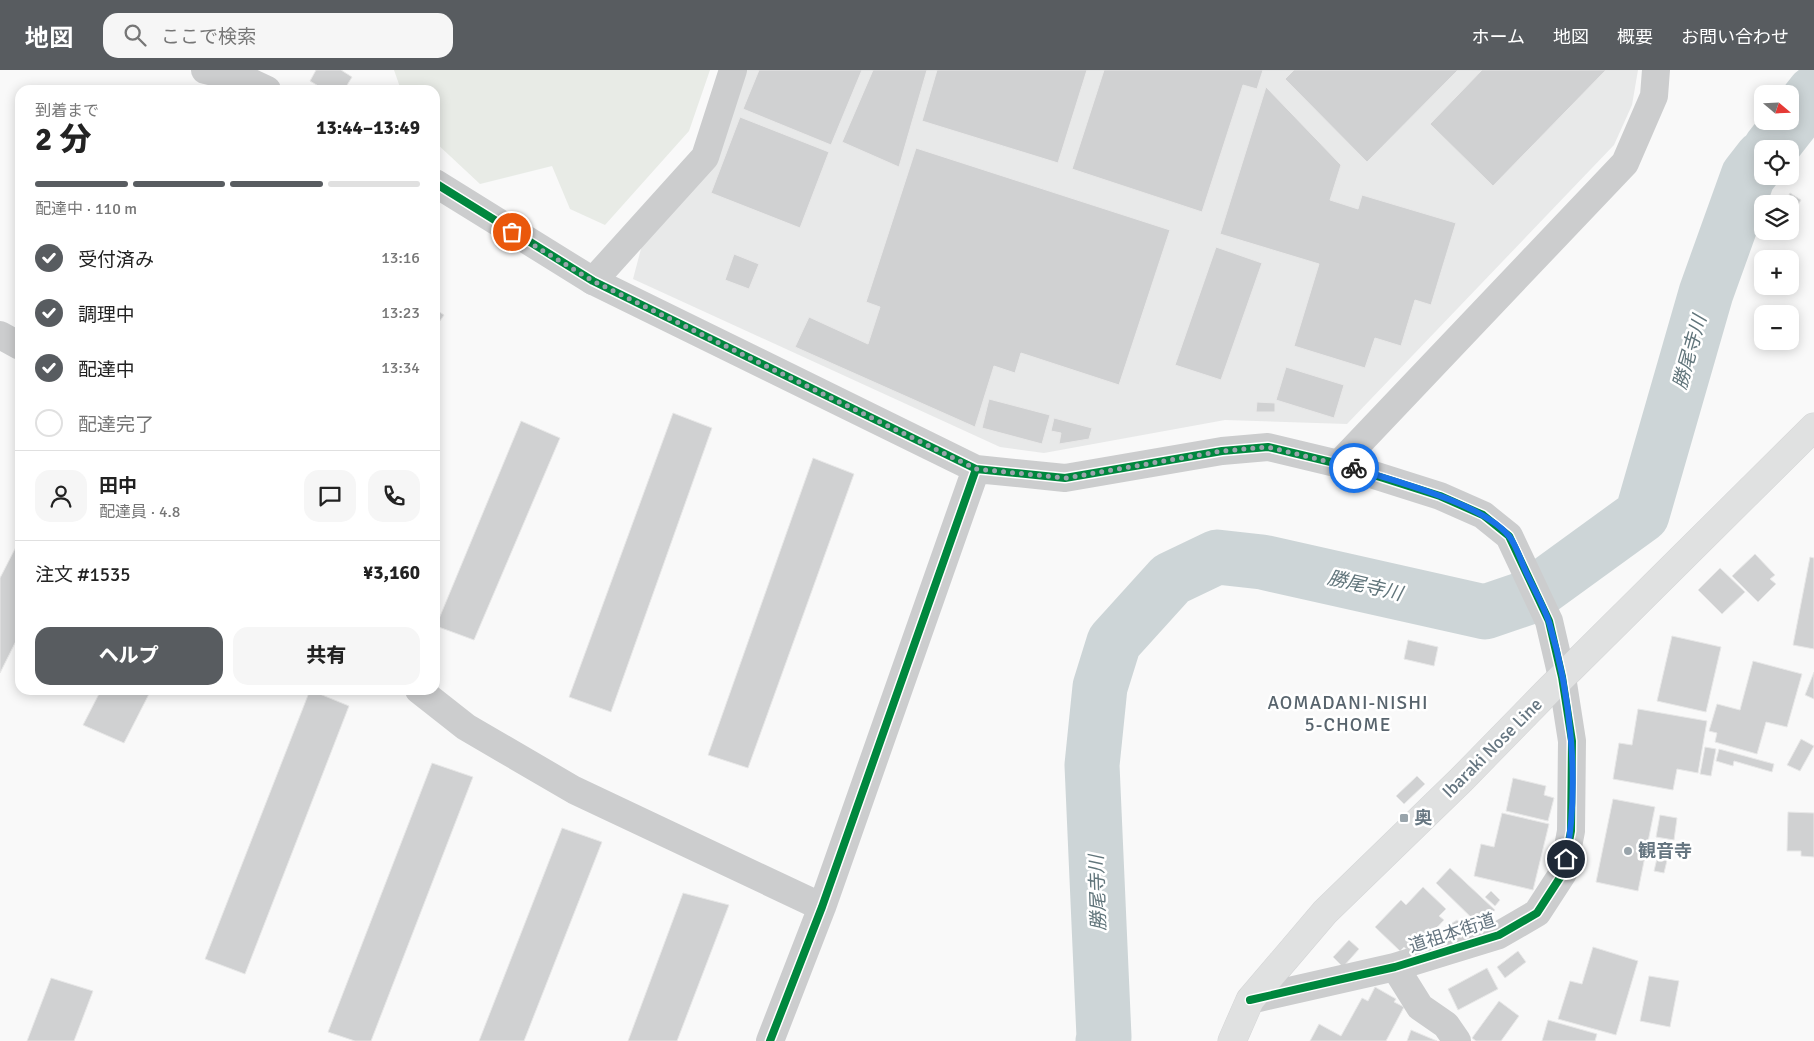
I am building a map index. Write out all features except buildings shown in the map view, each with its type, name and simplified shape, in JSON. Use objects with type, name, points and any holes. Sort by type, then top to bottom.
[{"type":"main road","name":"Ibaraki Nose Line","points":[[1232,1041],[1250,1000],[1325,912],[1461,780],[1814,427]]},
{"type":"street","points":[[205,70],[246,80],[256,85]]},
{"type":"street","points":[[593,281],[705,157],[733,70]]},
{"type":"street","points":[[440,186],[593,281],[976,469],[1066,478],[1222,451],[1268,447],[1340,464],[1625,163],[1654,96],[1656,70]]},
{"type":"street","points":[[0,335],[15,343]]},
{"type":"street","name":"道祖本街道","points":[[1250,1000],[1395,967],[1500,935],[1537,912],[1563,873],[1571,831],[1572,741],[1562,677],[1549,621],[1509,536],[1484,515],[1440,496],[1340,464]]},
{"type":"street","points":[[770,1041],[822,907],[976,469]]},
{"type":"street","points":[[425,695],[466,728],[574,790],[822,907]]},
{"type":"street","points":[[1395,967],[1420,1007],[1446,1025],[1457,1041]]},
{"type":"shaded area","points":[[394,70],[710,70],[689,131],[605,225],[570,209],[552,166],[480,184],[440,147],[440,85],[399,85]]},
{"type":"shaded area","points":[[741,70],[1638,70],[1632,105],[1614,145],[1347,424],[1225,420],[1044,453],[1000,447],[633,279],[642,245]]},
{"type":"waterway","name":"勝尾寺川","points":[[1777,140],[1814,93]]},
{"type":"waterway","name":"勝尾寺川","points":[[1103,1041],[1092,765],[1100,687],[1114,642],[1171,579],[1217,557],[1262,562],[1485,612],[1529,597],[1642,515],[1706,293],[1748,176],[1754,168]]},
{"type":"cycle path","points":[[440,186],[593,281],[976,469],[1065,478],[1222,451],[1268,447],[1339,464],[1440,496],[1483,515],[1509,536],[1549,621],[1562,677],[1572,741],[1571,831],[1563,873],[1537,913],[1499,935],[1395,967],[1250,1000]]},
{"type":"cycle path","points":[[770,1041],[822,907],[976,469]]},
{"type":"way so far","points":[[512,232],[593,281],[976,469],[1066,478],[1222,451],[1268,447],[1354,468]]},
{"type":"place","name":"奥","points":[[1404,818]]},
{"type":"place","name":"観音寺","points":[[1628,851]]},
{"type":"district","name":"AOMADANI-NISHI 5-CHOME","points":[[1348,713]]},
{"type":"route","points":[[1354,468],[1440,496],[1484,515],[1509,536],[1549,621],[1562,677],[1572,741],[1571,831],[1566,859]]}]
